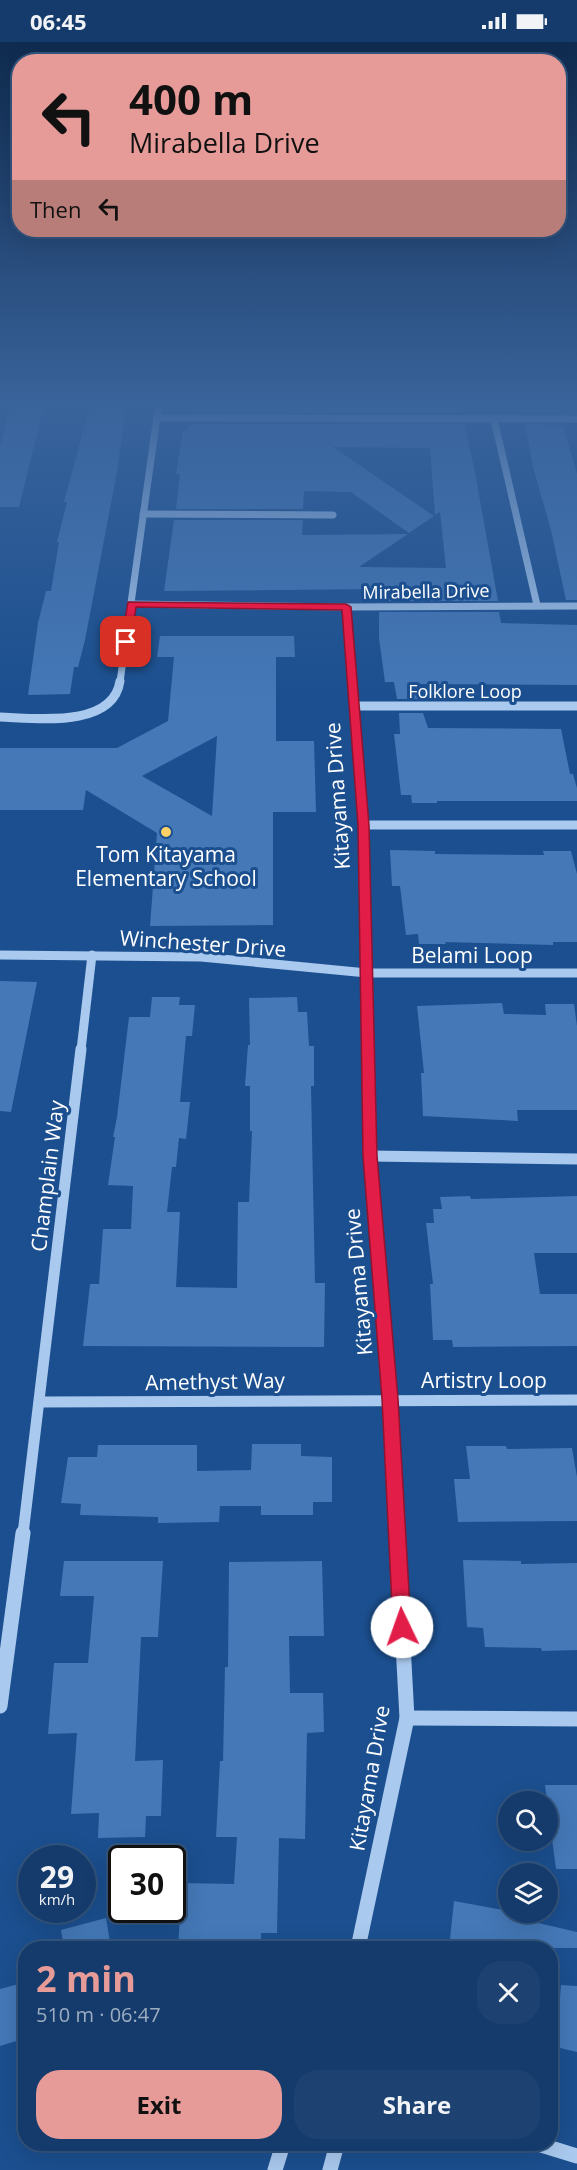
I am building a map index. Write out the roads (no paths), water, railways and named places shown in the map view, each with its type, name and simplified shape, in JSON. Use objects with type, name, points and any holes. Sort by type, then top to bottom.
[{"type":"street","points":[[0,717],[79,716],[98,710],[110,703],[119,687],[145,501]]},
{"type":"street","points":[[513,501],[537,605]]},
{"type":"street","points":[[143,514],[333,515]]},
{"type":"street","name":"Mirabella Drive","points":[[132,604],[346,607],[577,606]]},
{"type":"street","name":"Kitayama Drive","points":[[346,607],[363,825],[370,1156],[390,1399],[407,1718],[359,1941]]},
{"type":"street","name":"Folklore Loop","points":[[354,706],[577,706]]},
{"type":"street","points":[[363,825],[577,825]]},
{"type":"street","name":"Winchester Drive","points":[[0,955],[201,957],[367,974]]},
{"type":"street","name":"Champlain Way","points":[[0,1706],[40,1402],[92,955]]},
{"type":"street","name":"Belami Loop","points":[[367,974],[577,973]]},
{"type":"street","points":[[370,1156],[577,1159]]},
{"type":"street","name":"Amethyst Way","points":[[40,1402],[390,1399]]},
{"type":"street","name":"Artistry Loop","points":[[390,1399],[577,1400]]},
{"type":"street","points":[[407,1718],[577,1719]]},
{"type":"street","points":[[558,2150],[577,2156]]},
{"type":"street","points":[[275,2170],[281,2151]]},
{"type":"street","points":[[330,2170],[335,2151]]},
{"type":"place","name":"Tom Kitayama Elementary School","points":[[166,832]]}]
